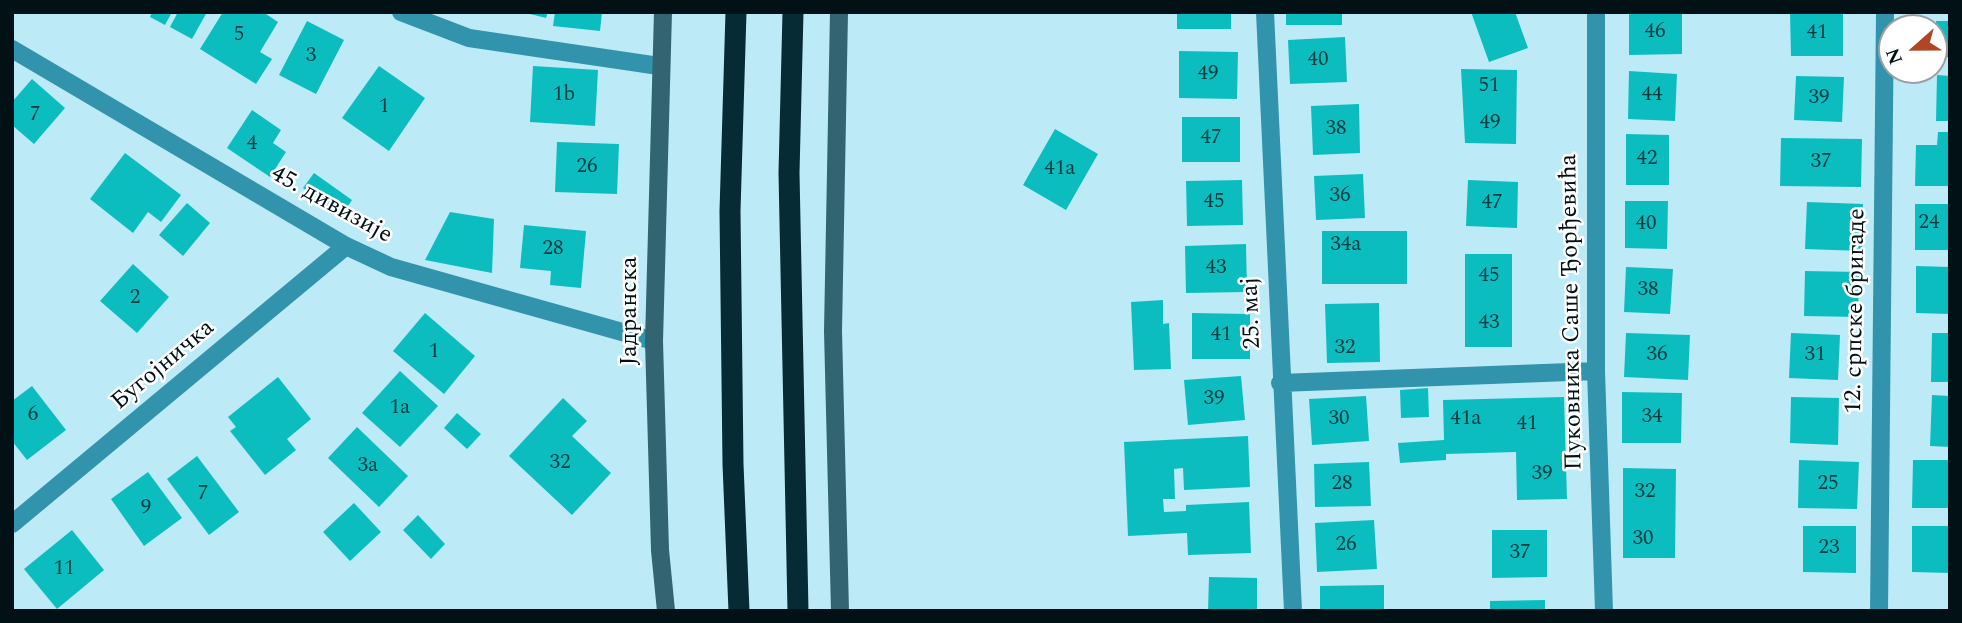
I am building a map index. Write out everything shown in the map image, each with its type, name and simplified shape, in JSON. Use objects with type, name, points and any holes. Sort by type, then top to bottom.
[{"type":"highway","points":[[736,12],[730,225],[739,611]]},
{"type":"highway","points":[[793,12],[789,199],[798,611]]},
{"type":"street","points":[[401,12],[469,38],[659,66]]},
{"type":"street","name":"Јадранска","points":[[663,12],[659,66],[654,341],[660,550],[666,611]]},
{"type":"street","points":[[839,12],[833,331],[840,611]]},
{"type":"street","name":"25. мај","points":[[1265,12],[1280,383],[1293,611]]},
{"type":"street","name":"Пуковника Саше Ђорђевића","points":[[1597,12],[1596,371],[1604,611]]},
{"type":"street","name":"12. српске бригаде","points":[[1879,611],[1885,12]]},
{"type":"street","name":"45. дивизије","points":[[12,49],[346,246],[391,267],[433,281],[654,341]]},
{"type":"street","name":"Бугојничка","points":[[12,524],[346,246]]},
{"type":"street","points":[[1280,383],[1596,371]]},
{"type":"building","points":[[152,12],[172,12],[165,25],[150,17]]},
{"type":"building","points":[[178,12],[207,12],[192,39],[170,27]]},
{"type":"building","points":[[223,12],[263,12],[278,22],[260,52],[272,59],[256,84],[200,49]]},
{"type":"building","points":[[522,12],[548,12],[546,18]]},
{"type":"building","points":[[555,12],[602,12],[600,31],[553,26]]},
{"type":"building","points":[[1177,12],[1231,12],[1231,29],[1177,29]]},
{"type":"building","points":[[1286,12],[1342,12],[1342,25],[1286,25]]},
{"type":"building","points":[[1471,12],[1515,12],[1528,48],[1489,62]]},
{"type":"building","points":[[1629,12],[1682,12],[1682,54],[1629,55]]},
{"type":"building","points":[[1790,12],[1843,12],[1843,56],[1791,56]]},
{"type":"building","points":[[307,21],[344,40],[316,94],[279,75]]},
{"type":"building","points":[[1948,21],[1950,21],[1948,57]]},
{"type":"building","points":[[1345,37],[1347,82],[1290,84],[1288,40]]},
{"type":"building","points":[[1179,51],[1238,52],[1237,99],[1179,98]]},
{"type":"building","points":[[379,66],[425,98],[389,151],[342,118]]},
{"type":"building","points":[[533,66],[598,70],[595,126],[530,122]]},
{"type":"building","points":[[1461,69],[1517,70],[1516,144],[1465,143]]},
{"type":"building","points":[[1629,71],[1677,74],[1675,121],[1628,119]]},
{"type":"building","points":[[1796,76],[1844,77],[1842,122],[1794,120]]},
{"type":"building","points":[[1950,76],[1950,121],[1936,121],[1937,84],[1948,84]]},
{"type":"building","points":[[32,79],[65,108],[34,144],[12,125],[12,102]]},
{"type":"building","points":[[1359,104],[1360,153],[1313,155],[1311,106]]},
{"type":"building","points":[[252,110],[281,130],[273,143],[286,152],[270,177],[227,148]]},
{"type":"building","points":[[1182,117],[1240,117],[1240,162],[1182,162]]},
{"type":"building","points":[[1055,129],[1098,154],[1066,210],[1023,185]]},
{"type":"building","points":[[1938,132],[1950,132],[1950,186],[1915,186],[1916,145],[1937,145]]},
{"type":"building","points":[[1626,134],[1669,135],[1669,185],[1626,185]]},
{"type":"building","points":[[1781,138],[1862,139],[1861,187],[1780,186]]},
{"type":"building","points":[[557,142],[619,144],[617,194],[555,192]]},
{"type":"building","points":[[125,153],[181,195],[161,222],[148,212],[133,233],[90,199]]},
{"type":"building","points":[[314,173],[352,200],[341,216],[303,188]]},
{"type":"building","points":[[1363,174],[1365,218],[1316,220],[1314,176]]},
{"type":"building","points":[[1242,180],[1243,225],[1187,226],[1186,181]]},
{"type":"building","points":[[1468,180],[1518,182],[1517,228],[1466,226]]},
{"type":"building","points":[[1625,201],[1668,201],[1667,249],[1625,248]]},
{"type":"building","points":[[1807,202],[1863,204],[1862,251],[1805,249]]},
{"type":"building","points":[[187,203],[210,223],[183,256],[159,235]]},
{"type":"building","points":[[1915,204],[1950,204],[1950,250],[1915,250]]},
{"type":"building","points":[[450,212],[494,219],[492,273],[425,260]]},
{"type":"building","points":[[524,225],[586,231],[581,288],[550,285],[551,271],[520,268]]},
{"type":"building","points":[[1322,231],[1407,231],[1407,284],[1322,284]]},
{"type":"building","points":[[1246,244],[1247,292],[1186,293],[1185,246]]},
{"type":"building","points":[[1465,254],[1512,254],[1512,347],[1465,347]]},
{"type":"building","points":[[133,264],[169,297],[137,333],[100,301]]},
{"type":"building","points":[[1916,266],[1950,267],[1950,314],[1916,313]]},
{"type":"building","points":[[1626,267],[1673,269],[1670,314],[1624,312]]},
{"type":"building","points":[[1805,271],[1859,272],[1858,317],[1804,316]]},
{"type":"building","points":[[1163,300],[1163,324],[1169,323],[1171,369],[1134,370],[1131,302]]},
{"type":"building","points":[[1379,303],[1380,362],[1327,363],[1325,304]]},
{"type":"building","points":[[425,313],[475,356],[444,394],[393,351]]},
{"type":"building","points":[[1192,313],[1250,314],[1250,359],[1192,359]]},
{"type":"building","points":[[1626,333],[1690,335],[1688,380],[1624,377]]},
{"type":"building","points":[[1791,333],[1840,335],[1838,380],[1789,378]]},
{"type":"building","points":[[1932,333],[1950,333],[1950,382],[1931,382]]},
{"type":"building","points":[[400,371],[438,406],[400,447],[362,413]]},
{"type":"building","points":[[1241,376],[1245,420],[1188,425],[1184,380]]},
{"type":"building","points":[[278,377],[311,419],[287,439],[296,450],[265,475],[230,431],[236,427],[228,417]]},
{"type":"building","points":[[32,386],[66,430],[27,460],[12,441],[12,401]]},
{"type":"building","points":[[1428,388],[1429,417],[1401,418],[1400,390]]},
{"type":"building","points":[[1622,392],[1682,393],[1681,443],[1622,443]]},
{"type":"building","points":[[1932,395],[1950,396],[1950,447],[1930,446]]},
{"type":"building","points":[[1366,396],[1369,441],[1312,445],[1309,399]]},
{"type":"building","points":[[1564,397],[1567,499],[1517,500],[1516,452],[1446,454],[1446,460],[1400,463],[1398,443],[1444,440],[1443,400]]},
{"type":"building","points":[[1791,397],[1839,398],[1838,445],[1790,443]]},
{"type":"building","points":[[563,398],[587,421],[572,436],[611,473],[572,515],[509,456]]},
{"type":"building","points":[[457,413],[481,434],[467,449],[444,428]]},
{"type":"building","points":[[357,427],[408,476],[379,507],[328,458]]},
{"type":"building","points":[[1248,436],[1250,487],[1184,490],[1183,468],[1174,469],[1175,499],[1163,499],[1164,512],[1186,511],[1186,505],[1249,502],[1251,553],[1188,555],[1187,533],[1128,536],[1124,442]]},
{"type":"building","points":[[197,456],[239,512],[209,535],[167,479]]},
{"type":"building","points":[[1799,460],[1859,462],[1857,509],[1798,508]]},
{"type":"building","points":[[1913,460],[1950,460],[1950,508],[1912,508]]},
{"type":"building","points":[[1369,462],[1371,506],[1315,507],[1314,464]]},
{"type":"building","points":[[1623,468],[1676,469],[1675,558],[1623,558]]},
{"type":"building","points":[[148,472],[182,518],[144,546],[111,499]]},
{"type":"building","points":[[354,503],[381,532],[350,561],[323,532]]},
{"type":"building","points":[[418,515],[445,544],[431,559],[403,530]]},
{"type":"building","points":[[1374,520],[1377,569],[1317,572],[1315,523]]},
{"type":"building","points":[[1803,526],[1856,526],[1856,573],[1803,572]]},
{"type":"building","points":[[1912,526],[1950,526],[1950,573],[1912,572]]},
{"type":"building","points":[[72,530],[104,570],[57,609],[24,569]]},
{"type":"building","points":[[1492,530],[1547,530],[1547,577],[1492,578]]},
{"type":"building","points":[[1209,577],[1257,578],[1257,611],[1208,611]]},
{"type":"building","points":[[1384,585],[1384,611],[1320,611],[1320,586]]},
{"type":"building","points":[[1545,600],[1545,611],[1490,611],[1490,601]]}]
